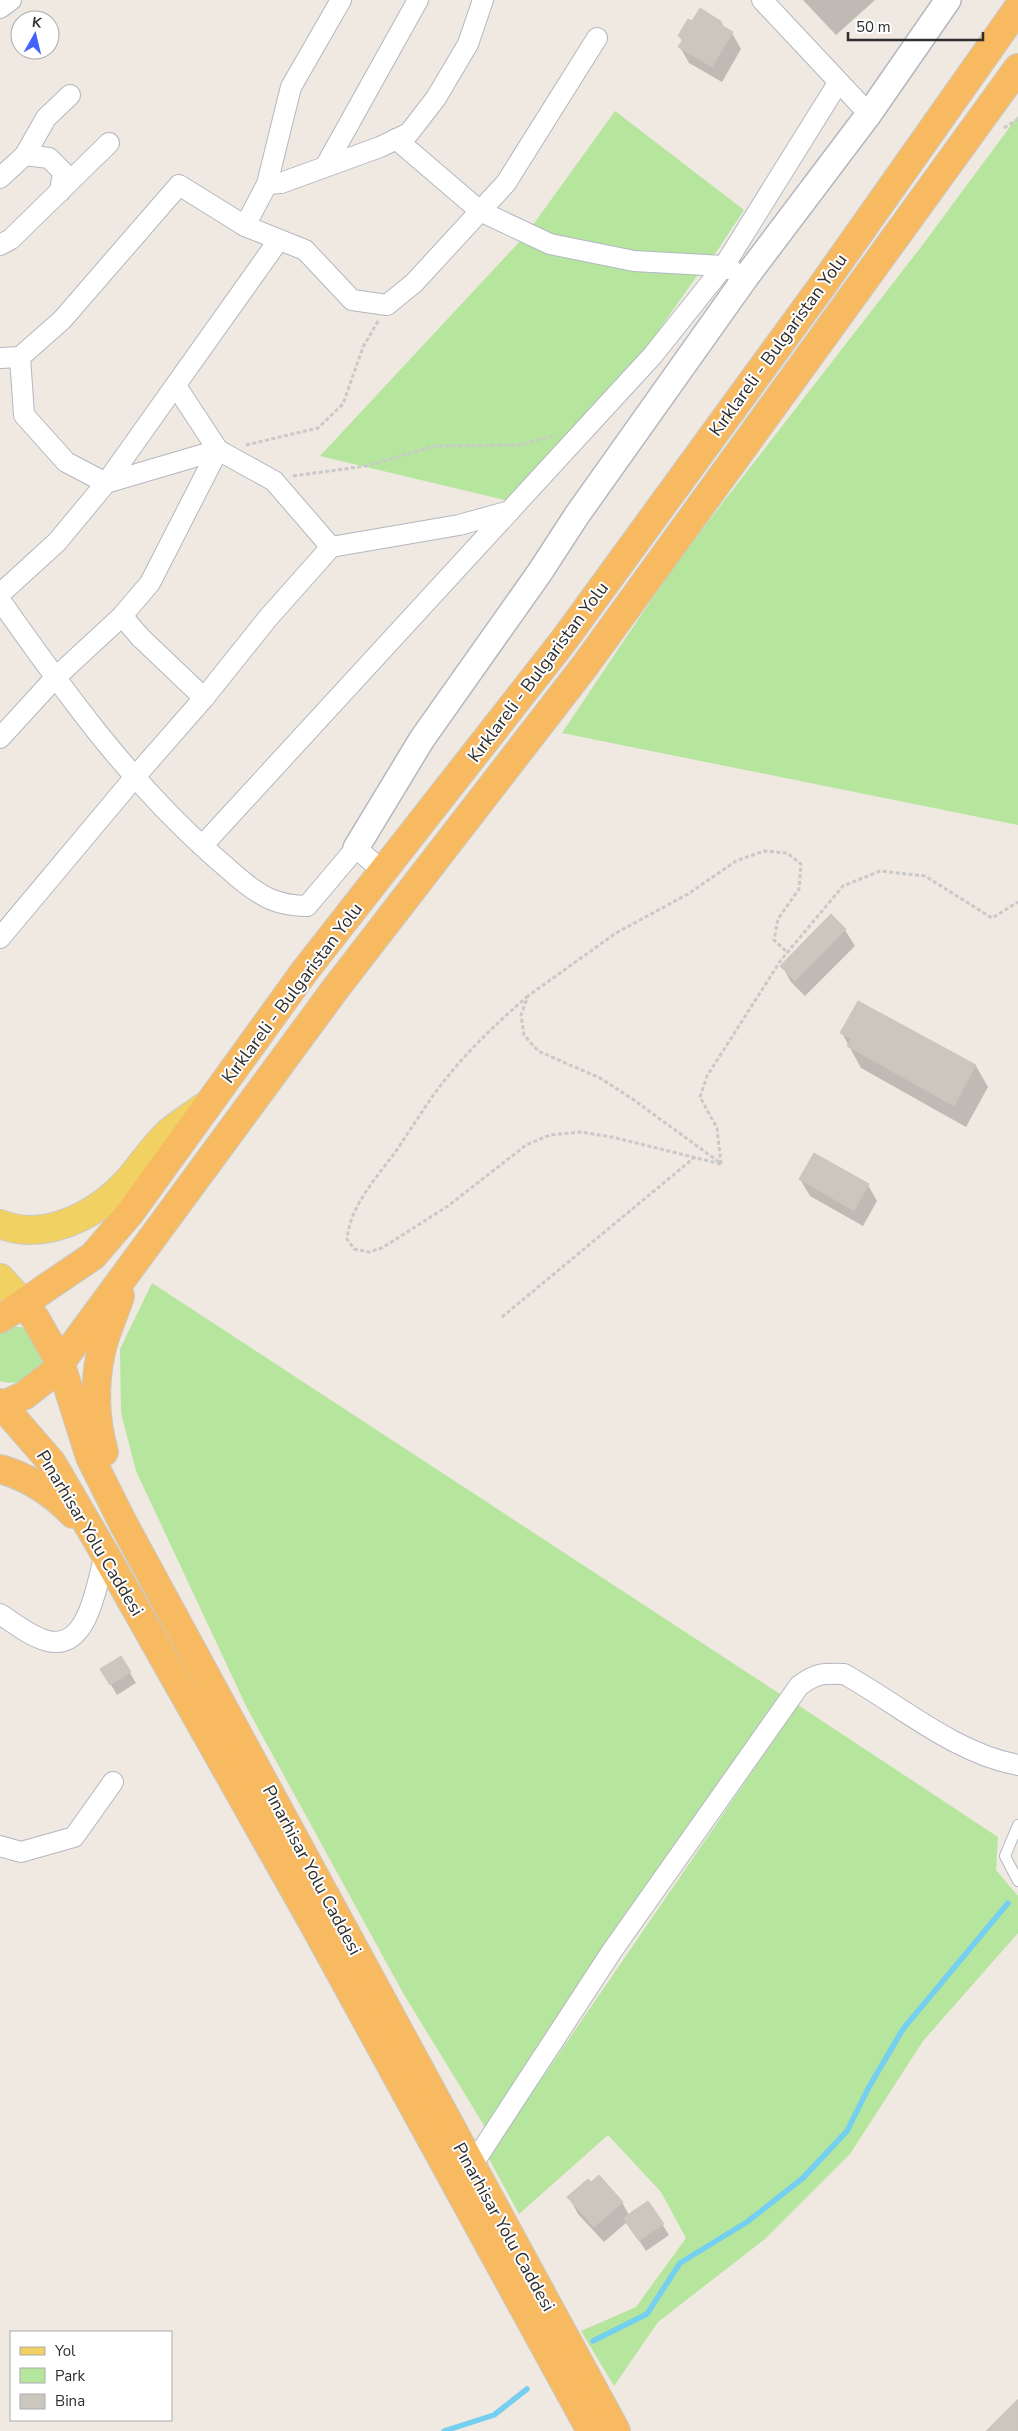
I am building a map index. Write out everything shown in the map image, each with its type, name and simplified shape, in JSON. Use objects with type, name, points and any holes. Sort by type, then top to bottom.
[{"type":"highway","name":"Kırklareli - Bulgaristan Yolu","points":[[0,1319],[93,1256],[130,1213],[304,972],[570,632],[822,286],[1018,8]]},
{"type":"highway","name":"Kırklareli - Bulgaristan Yolu","points":[[1,1405],[31,1391],[53,1373],[128,1268],[336,988],[584,667],[1018,68]]},
{"type":"highway","points":[[123,1523],[99,1433],[96,1406],[101,1352],[128,1268]]},
{"type":"highway","name":"Pınarhisar Yolu Caddesi","points":[[24,1304],[35,1318],[60,1362],[90,1457],[123,1523],[616,2431]]},
{"type":"highway","name":"Pınarhisar Yolu Caddesi","points":[[1,1405],[52,1463],[106,1554],[308,1915],[591,2431]]},
{"type":"highway","points":[[0,1469],[29,1480],[58,1499],[106,1554]]},
{"type":"main road","points":[[0,1224],[26,1230],[50,1228],[87,1214],[124,1184],[166,1134],[210,1102]]},
{"type":"main road","points":[[0,1278],[24,1304]]},
{"type":"street","points":[[0,8],[12,0]]},
{"type":"street","points":[[245,226],[267,184],[291,87],[341,0]]},
{"type":"street","points":[[326,165],[418,0]]},
{"type":"street","points":[[267,184],[281,183],[409,133],[436,98],[468,44],[483,0]]},
{"type":"street","points":[[762,0],[869,114]]},
{"type":"street","points":[[0,600],[55,678],[134,778],[202,846],[254,890],[272,900],[291,906],[307,906],[356,848],[422,739],[540,572],[577,515],[746,277],[869,114],[948,0]]},
{"type":"street","points":[[0,358],[20,356],[62,320],[179,185],[245,226],[305,250],[352,300],[387,305],[414,284],[506,183],[597,38]]},
{"type":"street","points":[[202,846],[653,354],[724,266],[838,83]]},
{"type":"street","points":[[0,178],[26,156],[46,118],[70,95]]},
{"type":"street","points":[[396,139],[480,211],[550,244],[634,261],[724,266],[746,277]]},
{"type":"street","points":[[0,245],[11,239],[109,143]]},
{"type":"street","points":[[26,156],[49,158],[63,172],[60,192]]},
{"type":"street","points":[[0,594],[57,542],[106,482],[278,240]]},
{"type":"street","points":[[20,356],[24,415],[66,462],[106,482],[218,450]]},
{"type":"street","points":[[176,386],[218,450],[270,479],[331,547]]},
{"type":"street","points":[[3,727],[122,616],[150,583],[218,450]]},
{"type":"street","points":[[2,929],[204,698],[268,618],[331,547],[459,526],[512,510]]},
{"type":"street","points":[[122,616],[140,637],[204,698]]},
{"type":"street","points":[[356,848],[384,872]]},
{"type":"street","points":[[0,1614],[48,1641],[64,1642],[77,1634],[87,1619],[106,1554]]},
{"type":"street","points":[[471,2167],[612,1951],[800,1686],[812,1676],[826,1673],[844,1674],[950,1739],[987,1756],[1018,1765]]},
{"type":"street","points":[[0,1846],[21,1852],[74,1837],[114,1782]]},
{"type":"lane","points":[[1018,1825],[1005,1856],[1018,1881]]},
{"type":"path","points":[[218,450],[274,440],[318,428],[343,404],[363,347],[387,305]]},
{"type":"path","points":[[270,479],[366,466],[435,446],[521,445],[590,424]]},
{"type":"path","points":[[721,1164],[604,1136],[580,1132],[550,1135],[526,1145],[448,1206],[382,1248],[369,1252],[354,1250],[347,1239],[349,1223],[368,1190],[432,1096],[465,1056],[495,1024],[528,996],[616,933],[688,894],[736,861],[764,851],[787,853],[801,864],[799,889],[778,920],[774,940],[787,952]]},
{"type":"path","points":[[721,1164],[717,1128],[700,1097],[707,1076],[787,952],[844,886],[880,871],[925,876],[992,918],[1018,902]]},
{"type":"path","points":[[528,996],[521,1015],[524,1035],[538,1051],[600,1078],[634,1100],[721,1164]]},
{"type":"path","points":[[502,1317],[695,1158]]},
{"type":"green space","points":[[615,111],[744,210],[711,260],[637,256],[530,229]]},
{"type":"green space","points":[[1018,116],[1018,825],[562,733],[676,563],[921,247]]},
{"type":"green space","points":[[522,239],[699,273],[630,371],[509,501],[320,456]]},
{"type":"green space","points":[[152,1283],[780,1694],[594,1963],[485,2127],[403,1993],[247,1708],[136,1471],[121,1413],[120,1349]]},
{"type":"green space","points":[[7,1325],[26,1328],[43,1354],[42,1362],[35,1374],[14,1383],[0,1381],[0,1328]]},
{"type":"green space","points":[[798,1705],[998,1837],[996,1870],[1018,1896],[1018,1933],[923,2041],[850,2154],[765,2239],[658,2322],[614,2386],[581,2331],[636,2307],[686,2238],[661,2192],[608,2135],[519,2214],[488,2157]]},
{"type":"building","points":[[700,8],[722,22],[721,25],[733,32],[712,67],[678,47],[683,39],[678,36],[688,19],[692,21]]},
{"type":"building","points":[[831,914],[846,929],[795,981],[780,966]]},
{"type":"building","points":[[858,1001],[976,1065],[954,1106],[847,1046],[851,1039],[840,1033]]},
{"type":"building","points":[[814,1153],[869,1184],[854,1211],[799,1179]]},
{"type":"building","points":[[121,1656],[131,1672],[110,1685],[100,1669]]},
{"type":"building","points":[[599,2175],[623,2202],[594,2227],[567,2197],[588,2179],[591,2182]]},
{"type":"building","points":[[648,2201],[664,2224],[639,2241],[623,2218]]},
{"type":"building","points":[[1018,2399],[1018,2431],[986,2431]]},
{"type":"waterway","points":[[593,2341],[647,2314],[680,2263],[747,2222],[803,2178],[847,2131],[869,2087],[903,2029],[1008,1903]]},
{"type":"waterway","points":[[444,2431],[494,2415],[527,2389]]}]
